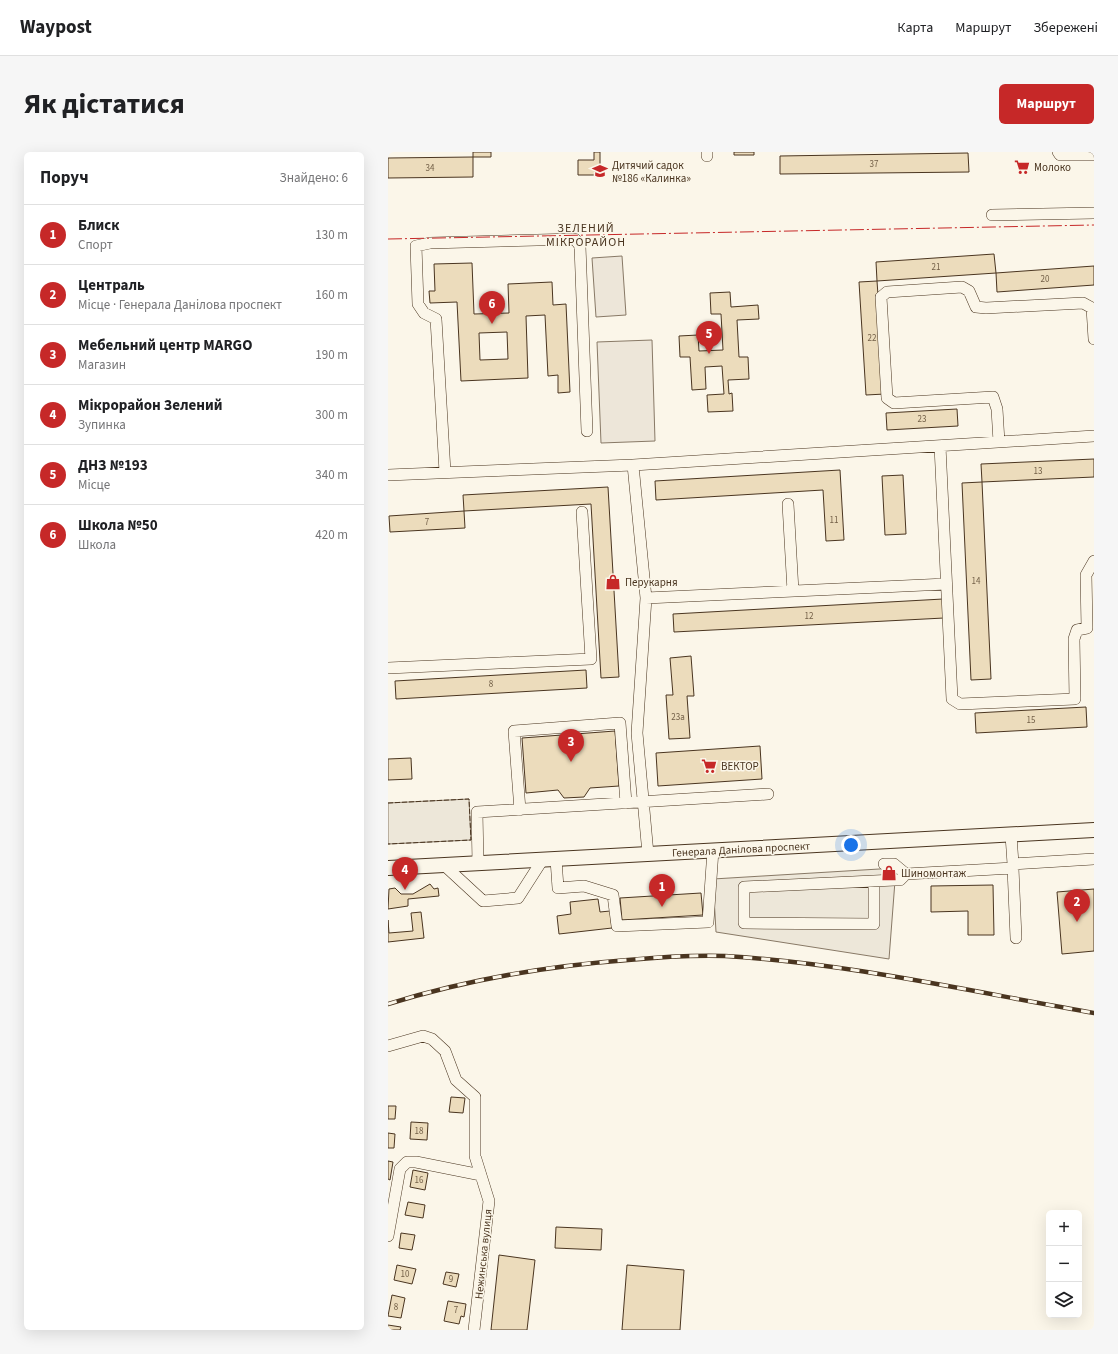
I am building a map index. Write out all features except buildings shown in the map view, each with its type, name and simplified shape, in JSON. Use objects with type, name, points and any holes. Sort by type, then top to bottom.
[{"type":"main road","name":"Генерала Данілова проспект","points":[[388,868],[1094,830]]},
{"type":"lane","points":[[1058,152],[1060,155],[1094,155]]},
{"type":"lane","points":[[992,214],[1094,213]]},
{"type":"lane","points":[[445,472],[436,319],[424,313],[418,304],[416,246],[430,243],[575,240],[580,246],[587,431]]},
{"type":"lane","points":[[999,442],[997,409],[993,397],[894,403],[888,398],[882,297],[887,292],[962,287],[968,291],[976,307],[986,308],[1083,303],[1092,308],[1094,339]]},
{"type":"lane","points":[[388,474],[633,465],[1094,436]]},
{"type":"lane","points":[[940,446],[952,699],[960,704],[1075,699],[1074,639],[1077,630],[1086,628],[1086,575],[1094,561]]},
{"type":"lane","points":[[633,465],[646,598],[637,733],[642,802],[648,854]]},
{"type":"lane","points":[[788,504],[792,591]]},
{"type":"lane","points":[[388,668],[591,659],[582,512]]},
{"type":"lane","points":[[646,598],[946,584]]},
{"type":"lane","points":[[520,810],[514,731],[620,723],[626,803]]},
{"type":"lane","points":[[478,863],[477,812],[768,794]]},
{"type":"lane","points":[[1011,834],[1016,938]]},
{"type":"lane","points":[[550,859],[558,888],[584,886],[613,895],[617,926],[708,922],[713,850]]},
{"type":"lane","points":[[444,864],[483,902],[518,898],[550,859]]},
{"type":"lane","points":[[874,881],[874,924],[744,923],[744,887],[874,881],[900,880],[906,874],[1094,860]]},
{"type":"lane","points":[[884,864],[894,864],[906,874]]},
{"type":"lane","name":"Нежинська вулиця","points":[[388,1046],[423,1036],[432,1039],[445,1051],[453,1068],[456,1080],[475,1097],[475,1156],[489,1201],[474,1330]]},
{"type":"lane","points":[[388,1236],[400,1169],[407,1162],[416,1162],[481,1175]]},
{"type":"shaded area","points":[[622,256],[626,315],[596,317],[592,258]]},
{"type":"shaded area","points":[[652,340],[655,441],[601,443],[597,342]]},
{"type":"shaded area","points":[[469,799],[471,840],[388,844],[388,803]]},
{"type":"shaded area","points":[[896,868],[889,959],[716,932],[713,879]]},
{"type":"railway","points":[[388,1004],[417,995],[477,981],[537,970],[676,956],[725,956],[818,965],[910,979],[1094,1013]]},
{"type":"fence","points":[[388,803],[469,799],[471,840],[388,844]]},
{"type":"power","points":[[388,239],[1094,225]]},
{"type":"place","name":"Молоко","points":[[1022,167]]},
{"type":"place","name":"Дитячий садок №186 «Калинка»","points":[[600,171]]},
{"type":"place","name":"Школа №50","points":[[492,324]]},
{"type":"place","name":"ДНЗ №193","points":[[709,354]]},
{"type":"place","name":"Перукарня","points":[[613,582]]},
{"type":"place","name":"Мебельний центр MARGO","points":[[571,762]]},
{"type":"place","name":"ВЕКТОР","points":[[709,766]]},
{"type":"place","name":"Шиномонтаж","points":[[889,873]]},
{"type":"place","name":"Мікрорайон Зелений","points":[[405,890]]},
{"type":"place","name":"Блиск","points":[[662,907]]},
{"type":"place","name":"Централь","points":[[1077,922]]},
{"type":"district","name":"ЗЕЛЕНИЙ МІКРОРАЙОН","points":[[586,235]]}]
